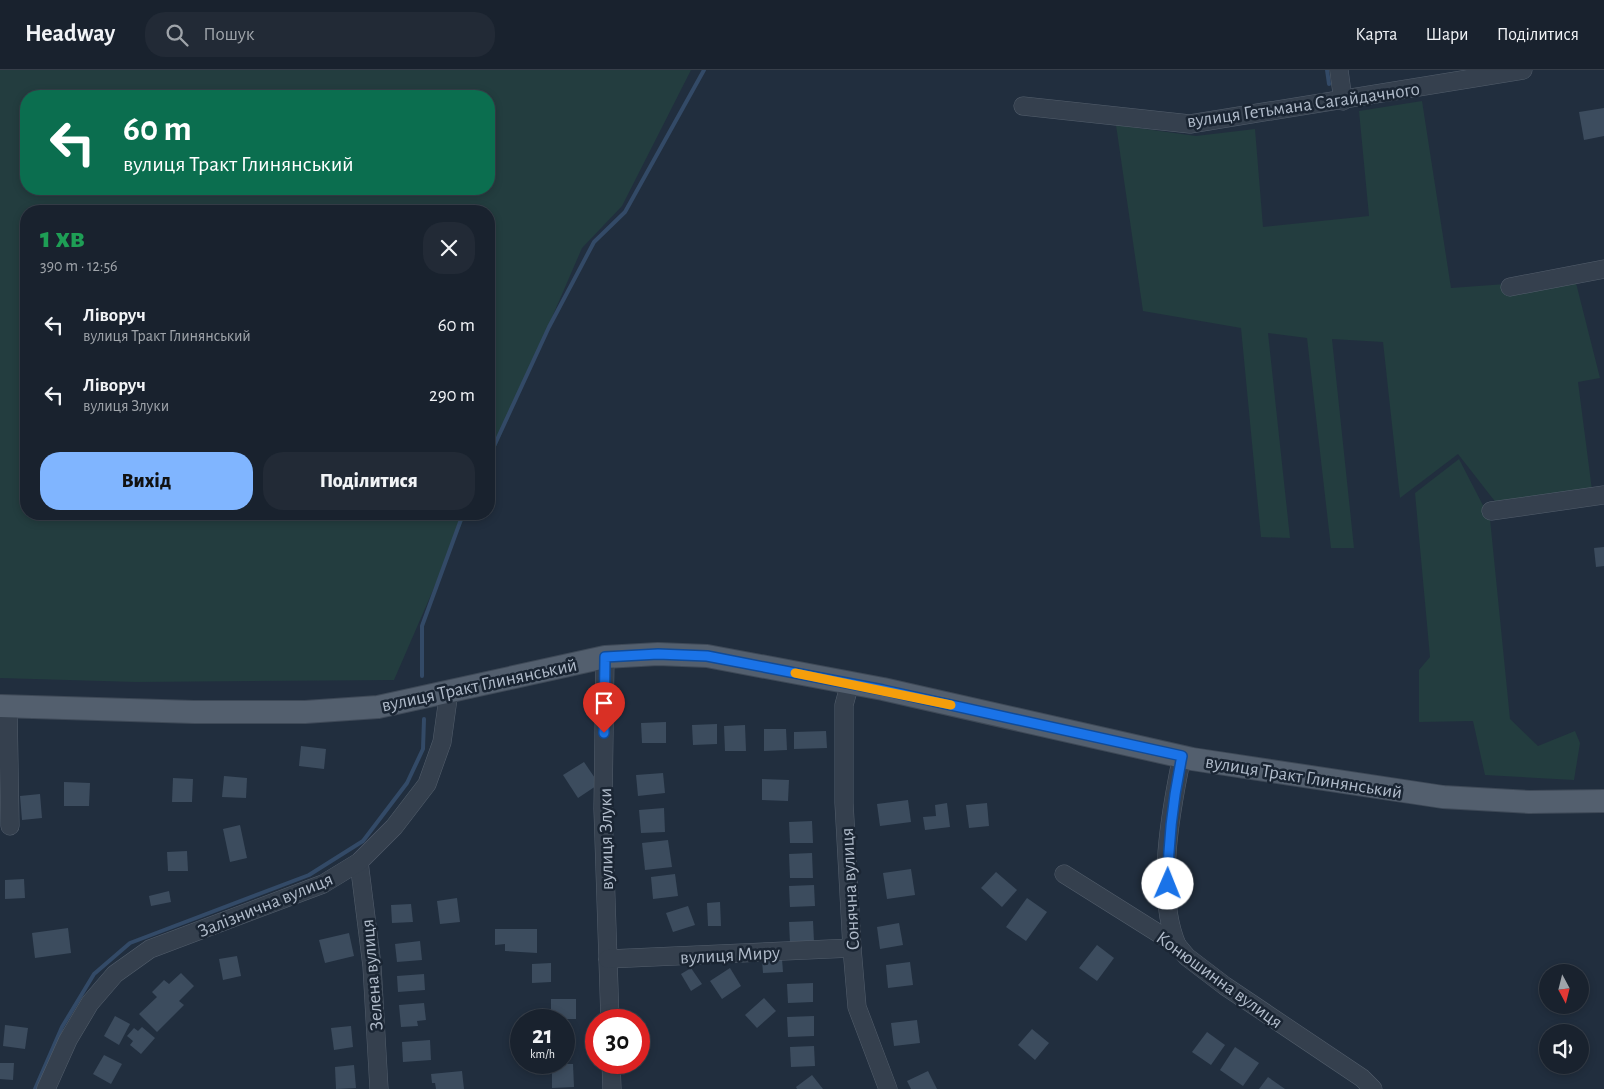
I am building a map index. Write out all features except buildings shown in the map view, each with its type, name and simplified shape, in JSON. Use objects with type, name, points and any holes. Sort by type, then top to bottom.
[{"type":"main road","name":"вулиця Тракт Глинянський","points":[[4,706],[194,712],[305,712],[378,707],[605,657],[658,654],[707,656],[850,683],[1182,756],[1443,797],[1529,802],[1604,801]]},
{"type":"street","points":[[1339,70],[1343,100]]},
{"type":"street","name":"вулиця Гетьмана Сагайдачного","points":[[1024,106],[1190,124],[1523,70]]},
{"type":"street","points":[[1510,287],[1604,269]]},
{"type":"street","points":[[1491,511],[1604,495]]},
{"type":"street","name":"вулиця Злуки","points":[[605,657],[603,809],[610,1009]]},
{"type":"street","name":"Сонячна вулиця","points":[[850,683],[844,705],[844,803],[857,1007],[888,1089]]},
{"type":"street","name":"Залізнична вулиця","points":[[46,1089],[68,1040],[90,1003],[115,974],[150,949],[323,884],[359,862],[394,827],[426,784],[442,742],[449,691]]},
{"type":"street","points":[[4,706],[10,826]]},
{"type":"street","points":[[1177,945],[1170,928],[1167,902],[1168,847],[1173,799],[1182,756]]},
{"type":"street","name":"Зелена вулиця","points":[[359,862],[372,966],[379,1089]]},
{"type":"street","name":"Конюшинна вулиця","points":[[1064,874],[1177,945],[1187,957],[1225,986],[1362,1078],[1373,1089]]},
{"type":"street","name":"вулиця Миру","points":[[608,959],[852,948]]},
{"type":"street","points":[[611,1074],[612,1089]]},
{"type":"green space","points":[[0,70],[691,70],[622,206],[582,248],[495,449],[495,205],[20,205],[20,520],[463,520],[394,680],[136,682],[0,678]]},
{"type":"green space","points":[[1422,101],[1451,288],[1575,279],[1600,378],[1578,382],[1592,490],[1497,504],[1458,454],[1400,498],[1383,342],[1332,339],[1354,548],[1331,548],[1307,338],[1268,333],[1290,538],[1261,537],[1241,328],[1143,311],[1116,125],[1196,136],[1255,129],[1263,227],[1369,216],[1359,111]]},
{"type":"green space","points":[[1459,459],[1490,519],[1510,719],[1538,746],[1575,731],[1580,743],[1574,780],[1485,775],[1473,721],[1419,722],[1419,670],[1430,657],[1415,493]]},
{"type":"waterway","points":[[495,444],[549,327],[594,242],[625,212],[704,70]]},
{"type":"waterway","points":[[1327,70],[1329,84]]},
{"type":"waterway","points":[[422,676],[422,626],[461,520]]},
{"type":"waterway","points":[[35,1089],[62,1027],[94,974],[130,943],[309,875],[363,841],[407,783],[423,749],[424,719]]},
{"type":"slow traffic","points":[[795,673],[951,705]]},
{"type":"route","points":[[604,733],[605,657],[658,654],[707,656],[883,690],[1182,756],[1173,799],[1168,847],[1168,884]]}]
